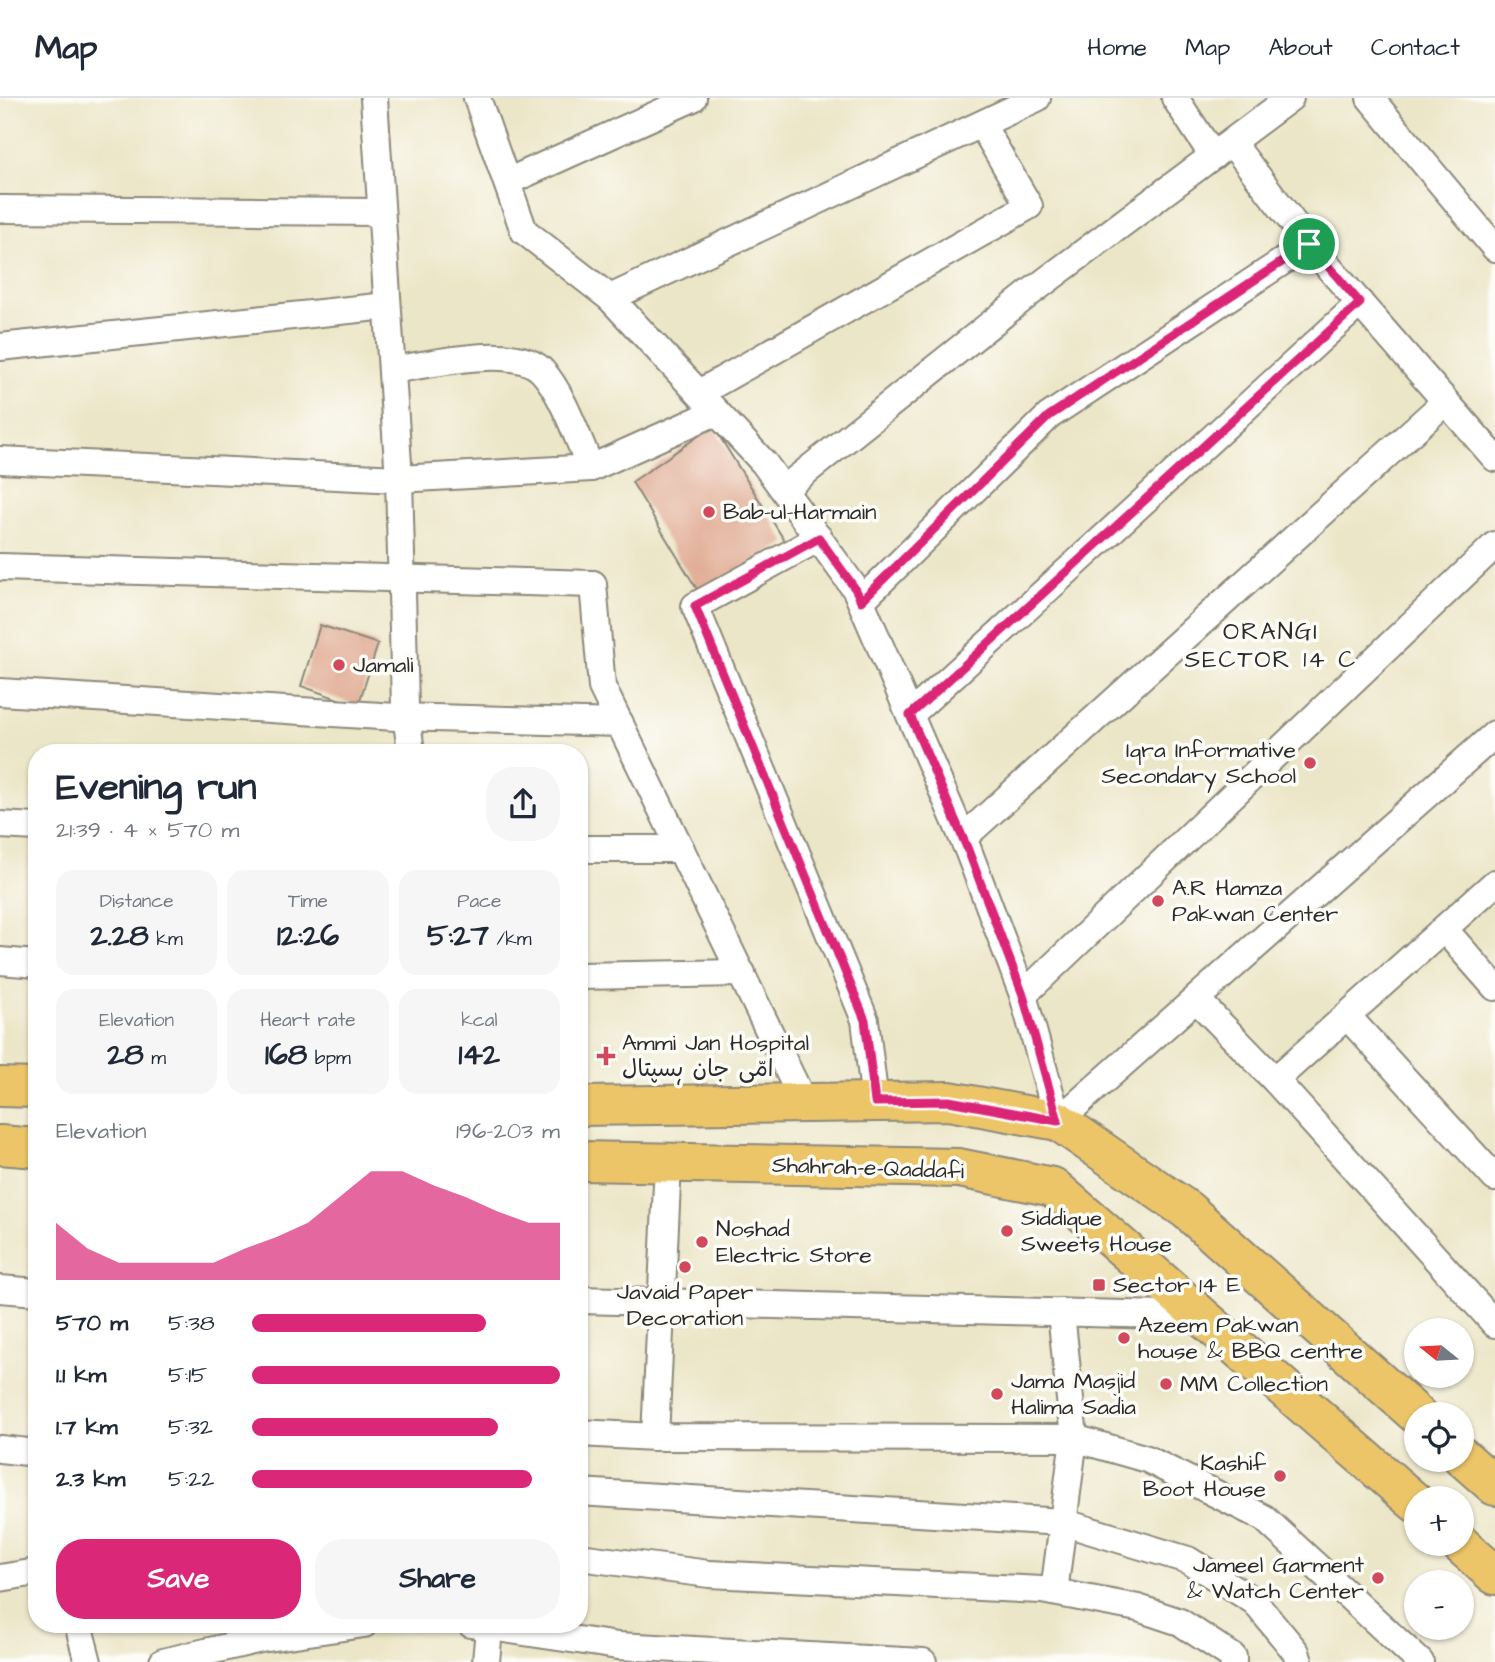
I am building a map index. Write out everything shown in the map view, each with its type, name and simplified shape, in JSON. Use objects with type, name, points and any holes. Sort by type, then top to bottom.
[{"type":"main road","points":[[0,1087],[28,1088]]},
{"type":"main road","points":[[588,1106],[949,1101],[1058,1121],[1187,1210],[1404,1403]]},
{"type":"main road","points":[[0,1145],[28,1147]]},
{"type":"main road","name":"Shahrah-e-Qaddafi","points":[[588,1161],[959,1168],[1053,1187],[1404,1493]]},
{"type":"main road","points":[[1474,1467],[1495,1486]]},
{"type":"main road","points":[[1474,1556],[1495,1575]]},
{"type":"street","points":[[374,98],[399,479],[406,715],[410,744]]},
{"type":"street","points":[[477,98],[524,231],[610,298],[764,463],[856,590],[963,838],[1023,995],[1058,1121],[1495,734]]},
{"type":"street","points":[[507,183],[693,98]]},
{"type":"street","points":[[610,298],[1037,98]]},
{"type":"street","points":[[1175,98],[1309,244],[1495,458]]},
{"type":"street","points":[[783,489],[1031,292],[1290,98]]},
{"type":"street","points":[[1370,98],[1495,248]]},
{"type":"street","points":[[0,460],[399,479],[591,468],[707,402],[1029,206],[982,125]]},
{"type":"street","points":[[0,209],[381,212]]},
{"type":"street","points":[[861,601],[1049,416],[1309,244]]},
{"type":"street","points":[[910,715],[1360,303]]},
{"type":"street","points":[[0,347],[387,306]]},
{"type":"street","points":[[392,370],[488,357],[524,359],[542,371],[591,468]]},
{"type":"street","points":[[963,838],[1446,402]]},
{"type":"street","points":[[819,538],[695,606],[865,1020],[875,1102]]},
{"type":"street","points":[[1023,995],[1495,545]]},
{"type":"street","points":[[0,566],[593,584],[602,687],[804,1103]]},
{"type":"street","points":[[0,692],[396,717],[406,715],[620,723]]},
{"type":"street","points":[[0,825],[28,827]]},
{"type":"street","points":[[588,849],[681,849]]},
{"type":"street","points":[[1275,1080],[1495,883]]},
{"type":"street","points":[[1444,929],[1495,987]]},
{"type":"street","points":[[0,961],[28,963]]},
{"type":"street","points":[[588,976],[741,973]]},
{"type":"street","points":[[1196,999],[1275,1080],[1495,1324]]},
{"type":"street","points":[[1347,1016],[1495,1178]]},
{"type":"street","points":[[655,1437],[668,1163]]},
{"type":"street","points":[[0,1289],[28,1291]]},
{"type":"street","points":[[588,1300],[1202,1316]]},
{"type":"street","points":[[1054,1592],[1074,1438],[1061,1312]]},
{"type":"street","points":[[588,1433],[655,1437],[1074,1438],[1147,1459],[1264,1518],[1420,1662]]},
{"type":"street","points":[[0,1449],[28,1452]]},
{"type":"street","points":[[588,1493],[1062,1522],[1188,1560],[1254,1601],[1296,1652],[1299,1662]]},
{"type":"street","points":[[588,1558],[709,1574],[1054,1592],[1138,1608],[1180,1622],[1233,1657],[1233,1662]]},
{"type":"street","points":[[0,1578],[28,1573]]},
{"type":"street","points":[[80,1633],[88,1662]]},
{"type":"street","points":[[163,1662],[261,1639],[302,1633]]},
{"type":"street","points":[[481,1633],[486,1662]]},
{"type":"street","points":[[547,1633],[634,1655],[923,1662]]},
{"type":"building","name":"Bab-ul-Harmain","points":[[713,426],[786,543],[698,591],[632,482]]},
{"type":"building","name":"Jamali","points":[[320,625],[378,644],[358,706],[301,686]]},
{"type":"place","name":"Bab-ul-Harmain","points":[[709,512]]},
{"type":"place","name":"Jamali","points":[[339,665]]},
{"type":"place","name":"Iqra Informative Secondary School","points":[[1310,763]]},
{"type":"place","name":"A.R Hamza Pakwan Center","points":[[1158,901]]},
{"type":"place","name":"Ammi Jan Hospital امّی جان ہسپتال","points":[[606,1056]]},
{"type":"place","name":"Siddique Sweets House","points":[[1007,1231]]},
{"type":"place","name":"Noshad Electric Store","points":[[702,1242]]},
{"type":"place","name":"Javaid Paper Decoration","points":[[685,1267]]},
{"type":"place","name":"Sector 14 E","points":[[1099,1285]]},
{"type":"place","name":"Azeem Pakwan house & BBQ centre","points":[[1124,1338]]},
{"type":"place","name":"MM Collection","points":[[1166,1384]]},
{"type":"place","name":"Jama Masjid Halima Sadia","points":[[997,1394]]},
{"type":"place","name":"Kashif Boot House","points":[[1280,1476]]},
{"type":"place","name":"Jameel Garment & Watch Center","points":[[1378,1578]]},
{"type":"district","name":"ORANGI SECTOR 14 C","points":[[1271,646]]},
{"type":"route","points":[[1309,244],[1360,303],[910,715],[968,850],[1023,995],[1058,1121],[949,1101],[875,1102],[865,1020],[695,606],[819,538],[861,601],[1049,416],[1309,244]]}]
